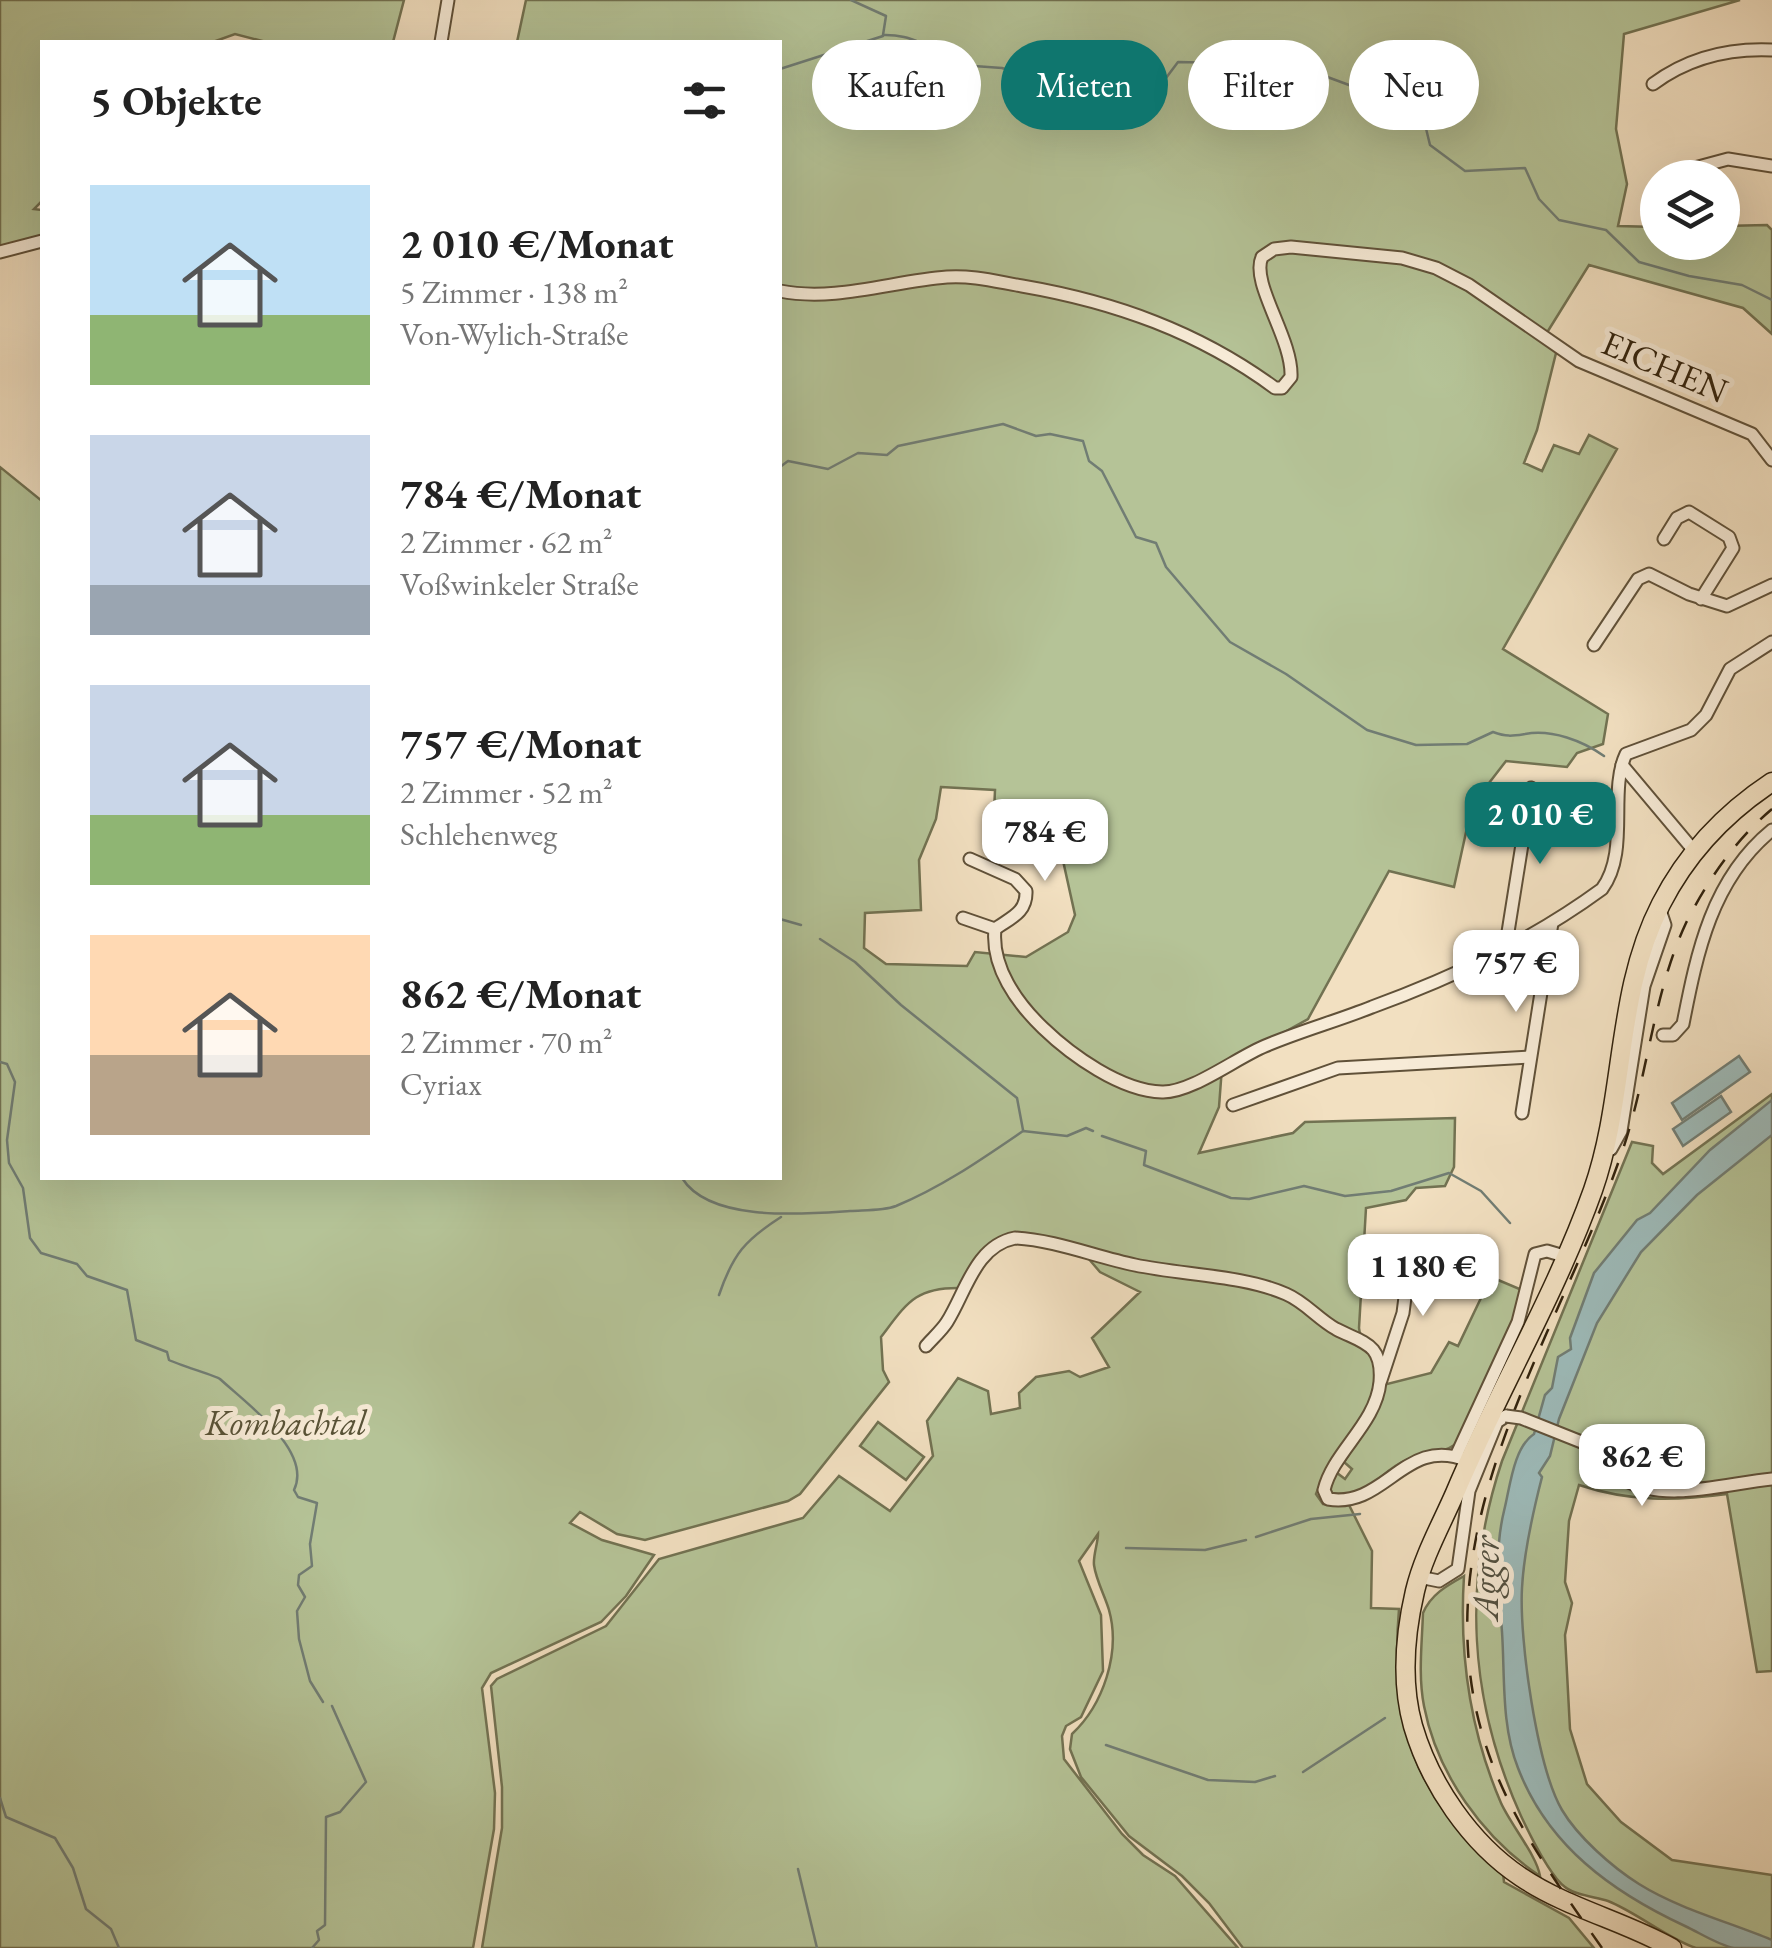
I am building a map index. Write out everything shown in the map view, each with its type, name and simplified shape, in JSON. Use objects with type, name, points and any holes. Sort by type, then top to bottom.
[{"type":"main road","points":[[1672,1948],[1639,1929],[1522,1878],[1478,1839],[1453,1809],[1421,1750],[1407,1693],[1406,1648],[1419,1577],[1462,1459],[1593,1190],[1638,958],[1659,907],[1716,826],[1772,782]]},
{"type":"street","points":[[440,40],[448,0]]},
{"type":"street","points":[[1652,84],[1710,55],[1772,50]]},
{"type":"street","points":[[1740,161],[1772,166]]},
{"type":"street","points":[[0,252],[40,242]]},
{"type":"street","name":"EICHEN","points":[[782,291],[853,290],[952,277],[1074,295],[1114,305],[1196,338],[1236,359],[1275,388],[1282,388],[1291,378],[1290,354],[1258,268],[1262,256],[1280,247],[1418,262],[1453,276],[1579,361],[1752,434],[1772,460]]},
{"type":"street","points":[[1664,538],[1678,518],[1689,512],[1729,537],[1733,548],[1727,561],[1700,599]]},
{"type":"street","points":[[1594,646],[1638,579],[1649,574],[1700,599],[1727,606],[1772,585]]},
{"type":"street","points":[[994,928],[1002,969],[1018,1002],[1053,1038],[1094,1066],[1158,1092],[1178,1091],[1260,1048],[1409,992],[1511,947],[1552,923],[1606,883],[1618,828],[1621,771],[1632,750],[1691,730],[1706,715],[1730,669],[1772,642]]},
{"type":"street","points":[[1621,771],[1695,852]]},
{"type":"street","points":[[1511,947],[1508,932],[1531,788]]},
{"type":"street","points":[[1663,1035],[1674,1034],[1683,1024],[1712,910],[1732,874],[1772,830]]},
{"type":"street","points":[[964,918],[994,928],[1018,914],[1026,902],[1026,891],[1015,878],[970,859]]},
{"type":"street","points":[[1604,1149],[1611,1150],[1621,1131],[1649,966],[1666,925],[1659,907]]},
{"type":"street","points":[[1522,1113],[1552,923]]},
{"type":"street","points":[[1234,1105],[1338,1068],[1530,1057]]},
{"type":"street","points":[[926,1346],[945,1326],[978,1263],[998,1244],[1016,1238],[1282,1292],[1333,1327],[1373,1348],[1380,1384]]},
{"type":"street","points":[[1412,1242],[1403,1313],[1380,1384],[1351,1445],[1326,1482],[1328,1499],[1342,1501],[1373,1492],[1412,1462],[1435,1455],[1462,1459],[1518,1322],[1535,1254],[1547,1251],[1564,1256]]},
{"type":"street","points":[[1419,1577],[1439,1581],[1458,1569],[1472,1482],[1497,1422],[1506,1416],[1521,1418],[1584,1443],[1596,1450],[1618,1475],[1646,1488],[1681,1490],[1772,1479]]},
{"type":"green space","points":[[0,0],[404,0],[394,40],[258,40],[235,34],[218,40],[40,40],[40,203],[34,209],[40,210],[40,239],[0,252]]},
{"type":"green space","name":"Kombachtal","points":[[526,0],[1740,0],[1624,34],[1616,129],[1627,184],[1618,226],[1640,227],[1640,260],[1740,260],[1740,226],[1767,225],[1772,230],[1772,334],[1743,308],[1589,265],[1543,339],[1557,349],[1537,430],[1524,463],[1542,471],[1554,445],[1579,454],[1589,435],[1617,449],[1503,649],[1608,714],[1603,744],[1577,753],[1567,767],[1506,761],[1472,805],[1454,887],[1389,871],[1308,1019],[1222,1067],[1219,1107],[1199,1153],[1293,1133],[1305,1122],[1455,1118],[1454,1167],[1445,1186],[1416,1188],[1406,1200],[1366,1208],[1359,1328],[1373,1359],[1374,1382],[1363,1416],[1316,1494],[1323,1504],[1349,1505],[1372,1551],[1371,1608],[1399,1609],[1397,1650],[1404,1723],[1428,1786],[1473,1845],[1503,1873],[1504,1882],[1569,1918],[1594,1948],[1243,1948],[1209,1903],[1182,1876],[1129,1836],[1081,1777],[1070,1749],[1072,1734],[1093,1708],[1111,1660],[1112,1626],[1094,1565],[1098,1534],[1079,1561],[1101,1615],[1103,1671],[1081,1717],[1066,1726],[1062,1736],[1064,1759],[1122,1834],[1143,1855],[1175,1876],[1238,1948],[482,1948],[502,1828],[502,1787],[491,1686],[497,1679],[606,1626],[659,1559],[803,1518],[839,1476],[890,1511],[933,1456],[927,1421],[958,1378],[988,1391],[991,1414],[1020,1408],[1019,1393],[1036,1377],[1069,1371],[1080,1377],[1109,1367],[1092,1338],[1140,1292],[1100,1272],[1088,1258],[1011,1236],[961,1288],[922,1294],[898,1315],[881,1337],[883,1370],[889,1382],[800,1494],[788,1501],[645,1540],[617,1534],[580,1512],[570,1523],[602,1540],[654,1555],[626,1596],[601,1622],[491,1673],[482,1688],[495,1793],[494,1829],[473,1948],[0,1948],[0,467],[40,499],[40,1180],[782,1180],[782,40],[517,40]],"holes":[[[941,787],[995,790],[994,813],[1030,853],[1058,838],[1075,915],[1068,932],[1026,957],[975,952],[967,966],[886,964],[864,948],[865,913],[921,910],[919,860],[936,819]]]},
{"type":"green space","points":[[1772,1094],[1772,1476],[1669,1488],[1634,1481],[1591,1442],[1583,1447],[1638,1491],[1772,1484],[1772,1671],[1757,1672],[1727,1494],[1653,1498],[1616,1495],[1579,1485],[1569,1521],[1565,1582],[1572,1603],[1565,1635],[1570,1729],[1587,1784],[1621,1822],[1672,1860],[1772,1875],[1772,1948],[1696,1948],[1619,1906],[1569,1890],[1546,1864],[1535,1844],[1490,1729],[1477,1640],[1481,1551],[1502,1461],[1632,1142],[1653,1146],[1652,1163],[1663,1174]]},
{"type":"green space","points":[[1491,1277],[1522,1290],[1518,1312],[1456,1444],[1398,1464],[1357,1492],[1329,1493],[1330,1480],[1337,1473],[1345,1479],[1352,1469],[1344,1462],[1366,1427],[1383,1385],[1431,1373],[1449,1342],[1458,1346]]},
{"type":"green space","points":[[878,1422],[924,1457],[906,1480],[860,1446]]},
{"type":"green space","points":[[1464,1576],[1465,1663],[1481,1748],[1501,1803],[1540,1876],[1500,1843],[1466,1802],[1451,1780],[1430,1731],[1421,1683],[1423,1613],[1435,1595]]},
{"type":"water","points":[[1739,1056],[1750,1072],[1682,1120],[1672,1103]]},
{"type":"water","points":[[1721,1096],[1731,1112],[1683,1146],[1673,1129]]},
{"type":"water","points":[[1772,1100],[1772,1135],[1697,1195],[1641,1252],[1597,1323],[1559,1419],[1550,1456],[1539,1473],[1542,1477],[1522,1588],[1523,1638],[1532,1702],[1545,1764],[1562,1810],[1596,1851],[1639,1884],[1687,1908],[1772,1940],[1772,1948],[1734,1948],[1658,1913],[1608,1882],[1585,1864],[1546,1821],[1518,1768],[1506,1718],[1498,1556],[1517,1458],[1534,1434],[1545,1395],[1552,1388],[1558,1357],[1571,1349],[1570,1338],[1594,1273],[1637,1220],[1650,1213],[1710,1150]]},
{"type":"waterway","points":[[851,0],[886,16],[883,35],[952,48],[974,66],[1002,68],[1031,77],[1061,74],[1104,87],[1118,80],[1132,85],[1153,71],[1166,78],[1178,62],[1223,63],[1238,74],[1259,74],[1282,87],[1322,75],[1422,112],[1430,145],[1465,171],[1525,168],[1539,199],[1559,220],[1606,230],[1639,262],[1742,285],[1772,300]]},
{"type":"waterway","points":[[782,68],[883,36]]},
{"type":"waterway","points":[[782,466],[788,461],[828,469],[858,453],[887,455],[898,446],[1003,424],[1036,436],[1050,434],[1083,441],[1089,461],[1102,471],[1136,537],[1156,543],[1166,567],[1230,642],[1286,674],[1367,730],[1416,745],[1467,744],[1493,732],[1509,736],[1546,733],[1577,741],[1604,756]]},
{"type":"waterway","points":[[782,920],[801,925]]},
{"type":"waterway","points":[[820,939],[855,962],[901,1005],[1017,1098],[1023,1130]]},
{"type":"waterway","points":[[0,1062],[7,1064],[15,1082],[7,1140],[9,1163],[23,1188],[30,1238],[41,1253],[77,1264],[87,1276],[127,1290],[136,1340],[167,1352],[169,1360],[220,1379],[245,1401],[286,1444],[294,1460],[294,1490],[298,1497],[317,1503],[310,1544],[312,1566],[299,1575],[298,1585],[305,1597],[297,1611],[299,1639],[310,1681],[323,1702]]},
{"type":"waterway","points":[[684,1180],[714,1203],[760,1213],[880,1210],[929,1190],[1023,1131],[1067,1136],[1086,1128],[1093,1131]]},
{"type":"waterway","points":[[1102,1136],[1146,1151],[1144,1165],[1231,1198],[1249,1199],[1304,1186],[1345,1196],[1391,1191],[1449,1173],[1481,1191],[1510,1223]]},
{"type":"waterway","points":[[719,1295],[742,1249],[781,1217]]},
{"type":"waterway","points":[[1256,1537],[1311,1519],[1360,1514]]},
{"type":"waterway","points":[[1126,1548],[1205,1550],[1246,1540]]},
{"type":"waterway","points":[[312,1948],[319,1940],[317,1931],[325,1925],[326,1817],[340,1812],[366,1782],[332,1706]]},
{"type":"waterway","points":[[1303,1772],[1385,1718]]},
{"type":"waterway","points":[[1106,1745],[1208,1780],[1255,1782],[1275,1776]]},
{"type":"waterway","points":[[0,1798],[6,1817],[55,1838],[73,1868],[86,1909],[111,1929],[119,1948]]},
{"type":"waterway","points":[[798,1869],[817,1948]]},
{"type":"railway","points":[[1602,1948],[1512,1809],[1482,1735],[1468,1650],[1469,1584],[1480,1520],[1498,1457],[1623,1149],[1675,950],[1713,876],[1772,809]]},
{"type":"water label","name":"Agger","points":[[1484,1578]]}]
